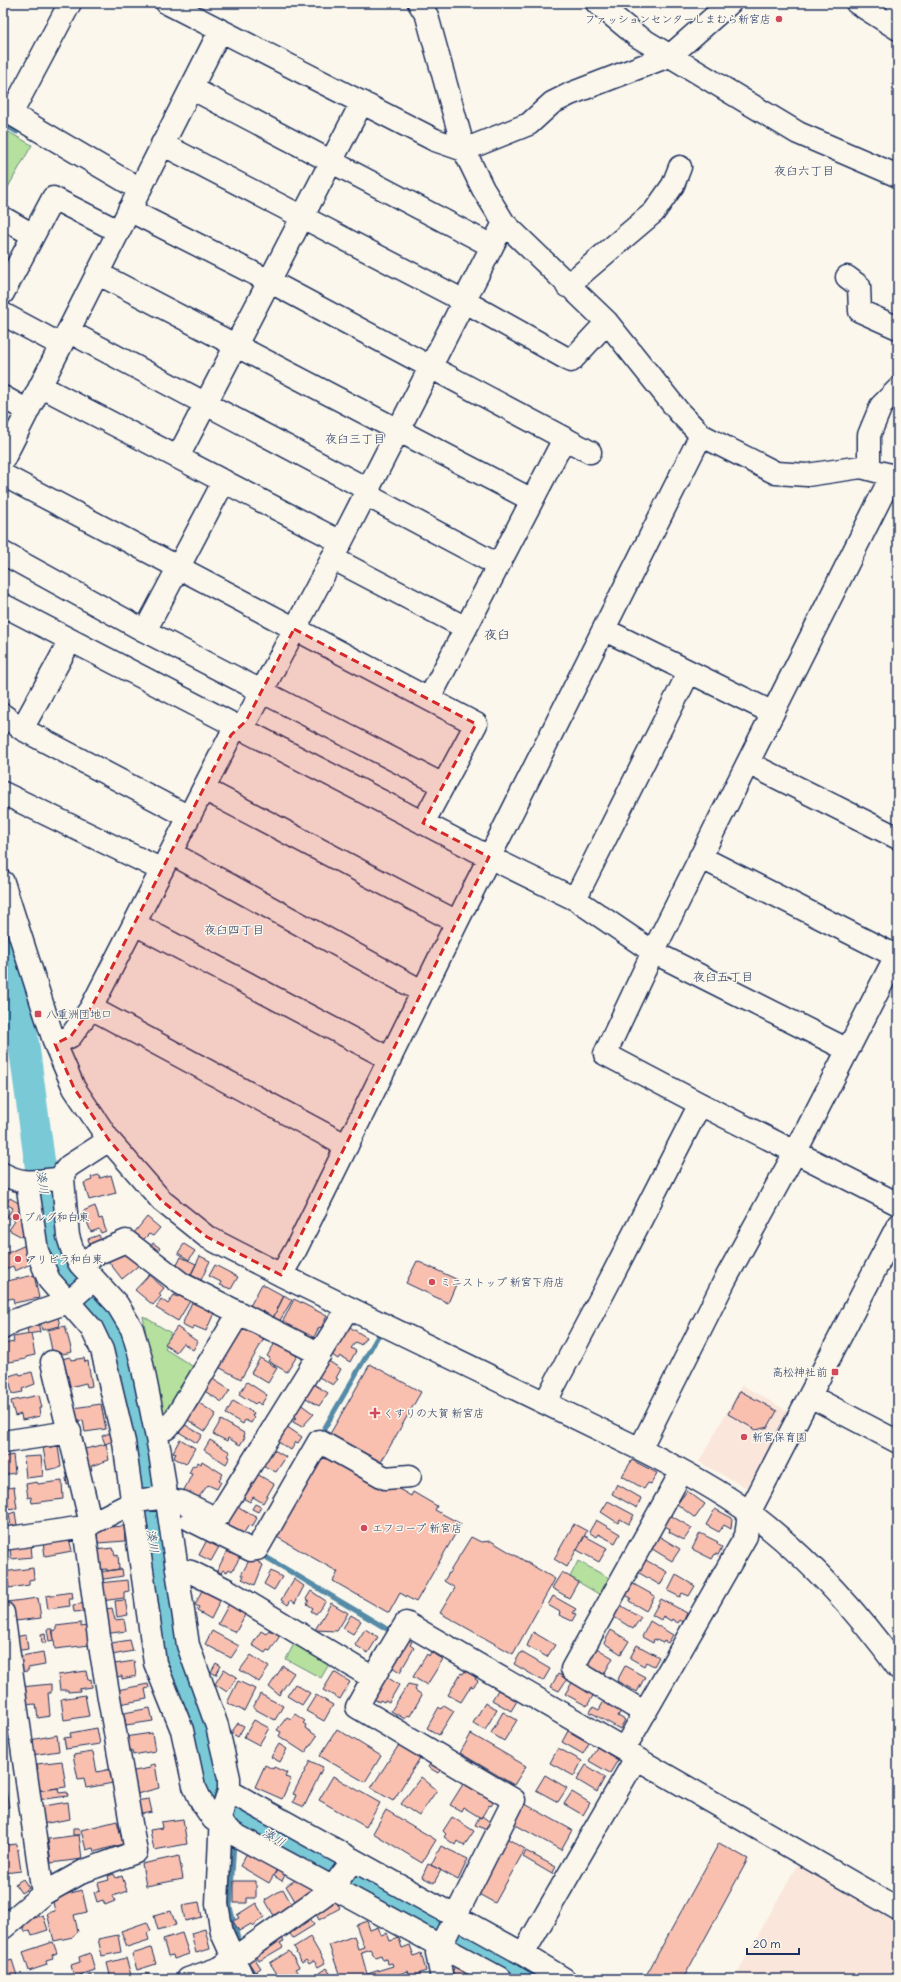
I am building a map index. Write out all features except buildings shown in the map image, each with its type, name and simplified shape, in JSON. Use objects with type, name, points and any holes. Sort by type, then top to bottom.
[{"type":"street","points":[[70,3],[7,111],[139,189]]},
{"type":"street","points":[[167,3],[435,140],[464,150],[529,124],[552,103],[570,94],[671,55],[730,3]]},
{"type":"street","points":[[419,3],[427,16],[464,150],[483,189],[504,223],[607,322],[679,412],[702,435],[776,473],[807,475],[861,466],[895,476],[700,858],[653,952],[605,1054],[700,1104],[796,1151],[898,1204]]},
{"type":"street","points":[[596,3],[637,36],[671,55],[798,133],[898,176]]},
{"type":"street","points":[[857,3],[898,29]]},
{"type":"street","points":[[3,460],[220,31]]},
{"type":"street","points":[[191,88],[492,246]]},
{"type":"street","points":[[178,457],[207,404],[235,345],[362,102]]},
{"type":"street","points":[[162,144],[464,301],[571,361],[607,322]]},
{"type":"street","points":[[568,286],[654,212],[673,185],[680,167]]},
{"type":"street","points":[[3,293],[54,198],[118,231]]},
{"type":"street","points":[[129,210],[269,281],[590,452]]},
{"type":"street","points":[[3,218],[33,235]]},
{"type":"street","points":[[55,1044],[71,1036],[91,1008],[231,736],[246,721],[336,550],[504,223]]},
{"type":"street","points":[[97,273],[532,500]]},
{"type":"street","points":[[847,277],[859,286],[860,311],[898,328]]},
{"type":"street","points":[[3,314],[64,338],[207,404],[367,488],[374,498],[498,565]]},
{"type":"street","points":[[40,386],[224,481],[466,628]]},
{"type":"street","points":[[869,469],[869,434],[881,406],[898,389]]},
{"type":"street","points":[[3,397],[28,410]]},
{"type":"street","points":[[281,1275],[296,1249],[489,857],[605,630],[702,435]]},
{"type":"street","points":[[429,699],[564,439]]},
{"type":"street","points":[[3,474],[178,568],[476,724],[423,823]]},
{"type":"street","points":[[145,631],[224,481]]},
{"type":"street","points":[[3,553],[145,631],[262,690],[443,785]]},
{"type":"street","points":[[3,605],[238,728],[489,857],[575,899],[653,952],[848,1050]]},
{"type":"street","points":[[605,630],[773,713]]},
{"type":"street","points":[[22,729],[70,641]]},
{"type":"street","points":[[575,899],[689,672]]},
{"type":"street","points":[[3,714],[22,729],[189,817]]},
{"type":"street","points":[[748,763],[898,838]]},
{"type":"street","points":[[204,789],[457,922]]},
{"type":"street","points":[[3,793],[167,861],[423,992]]},
{"type":"street","points":[[640,1449],[725,1280],[796,1151],[897,954],[700,858]]},
{"type":"street","points":[[3,882],[55,1044],[74,1088],[109,1140],[162,1201],[207,1237],[348,1308],[640,1449],[682,1471],[749,1513],[798,1552],[843,1597],[898,1668]]},
{"type":"street","points":[[135,924],[390,1059]]},
{"type":"street","points":[[91,1008],[347,1146]]},
{"type":"street","points":[[545,1403],[700,1104]]},
{"type":"street","points":[[109,1140],[69,1166],[59,1179],[68,1236],[73,1252],[87,1271],[116,1304],[132,1329],[141,1359],[156,1433],[188,1645],[217,1726],[228,1778],[228,1791],[221,1814],[220,1824],[217,1904],[222,1933],[232,1958],[243,1979]]},
{"type":"street","points":[[3,1174],[16,1181],[30,1182],[59,1179]]},
{"type":"street","points":[[30,1182],[37,1251],[49,1280],[92,1329],[102,1350],[124,1442],[155,1663],[182,1730],[194,1786],[212,1819],[234,1834],[455,1918],[523,1954],[538,1972],[564,1979]]},
{"type":"street","points":[[523,1954],[630,1753],[645,1713],[746,1536],[749,1513],[898,1225]]},
{"type":"street","points":[[3,1328],[13,1321],[68,1302],[96,1254],[126,1241],[182,1284],[320,1354]]},
{"type":"street","points":[[3,1539],[87,1526],[132,1503],[159,1498],[182,1502],[215,1518],[220,1514],[348,1308]]},
{"type":"street","points":[[156,1433],[167,1428],[175,1419],[239,1313]]},
{"type":"street","points":[[3,1928],[43,1894],[84,1871],[136,1852],[101,1652],[85,1505],[70,1432],[52,1362]]},
{"type":"street","points":[[810,1396],[898,1442]]},
{"type":"street","points":[[3,1442],[70,1432]]},
{"type":"street","points":[[167,1500],[185,1517],[254,1549],[319,1441],[384,1478],[410,1476]]},
{"type":"street","points":[[645,1713],[572,1668],[682,1471]]},
{"type":"street","points":[[177,1569],[191,1572],[227,1590],[373,1678]]},
{"type":"street","points":[[3,1613],[43,1894]]},
{"type":"street","points":[[442,1979],[437,1953],[514,1800],[357,1707],[406,1623],[898,1909]]},
{"type":"street","points":[[228,1791],[258,1805],[342,1874],[440,1946],[501,1979]]},
{"type":"street","points":[[188,1979],[220,1968],[342,1874]]},
{"type":"highlighted area","points":[[294,629],[476,724],[423,823],[489,857],[281,1275],[207,1237],[162,1201],[109,1140],[74,1088],[55,1044],[71,1036],[91,1008],[231,735],[246,721]]},
{"type":"shaded area","name":"新宮保育園","points":[[742,1385],[789,1412],[747,1488],[699,1462]]},
{"type":"shaded area","points":[[798,1863],[898,1924],[898,1971],[894,1979],[734,1979]]},
{"type":"green space","points":[[3,129],[32,145],[3,196]]},
{"type":"green space","points":[[143,1316],[171,1333],[165,1349],[197,1369],[169,1420],[159,1414]]},
{"type":"green space","points":[[578,1561],[611,1579],[602,1596],[570,1577]]},
{"type":"green space","points":[[296,1640],[332,1659],[321,1678],[286,1659]]},
{"type":"waterway","points":[[3,124],[17,132]]},
{"type":"waterway","name":"湊川","points":[[3,947],[18,1002],[53,1260],[115,1341],[138,1443],[170,1658],[194,1729],[211,1792],[244,1821],[524,1979]]},
{"type":"waterway","points":[[320,1436],[378,1336]]},
{"type":"waterway","points":[[259,1553],[392,1632]]},
{"type":"waterway","points":[[239,1830],[244,1821]]},
{"type":"waterway","points":[[234,1841],[230,1907],[240,1947]]},
{"type":"waterway","points":[[246,1961],[260,1979]]},
{"type":"place","name":"ファッションセンターしまむら新宮店","points":[[779,19]]},
{"type":"place","name":"八重洲団地口","points":[[38,1014]]},
{"type":"place","name":"ブルグ和白東","points":[[16,1217]]},
{"type":"place","name":"アリビラ和白東","points":[[18,1259]]},
{"type":"place","name":"ミニストップ 新宮下府店","points":[[432,1282]]},
{"type":"place","name":"高松神社前","points":[[835,1372]]},
{"type":"place","name":"くすりの大賀 新宮店","points":[[375,1413]]},
{"type":"place","name":"新宮保育園","points":[[744,1437]]},
{"type":"place","name":"エフコープ 新宮店","points":[[364,1528]]},
{"type":"district","name":"夜臼六丁目","points":[[804,170]]},
{"type":"district","name":"夜臼三丁目","points":[[355,438]]},
{"type":"district","name":"夜臼","points":[[497,634]]},
{"type":"district","name":"夜臼四丁目","points":[[234,929]]},
{"type":"district","name":"夜臼五丁目","points":[[723,976]]}]
